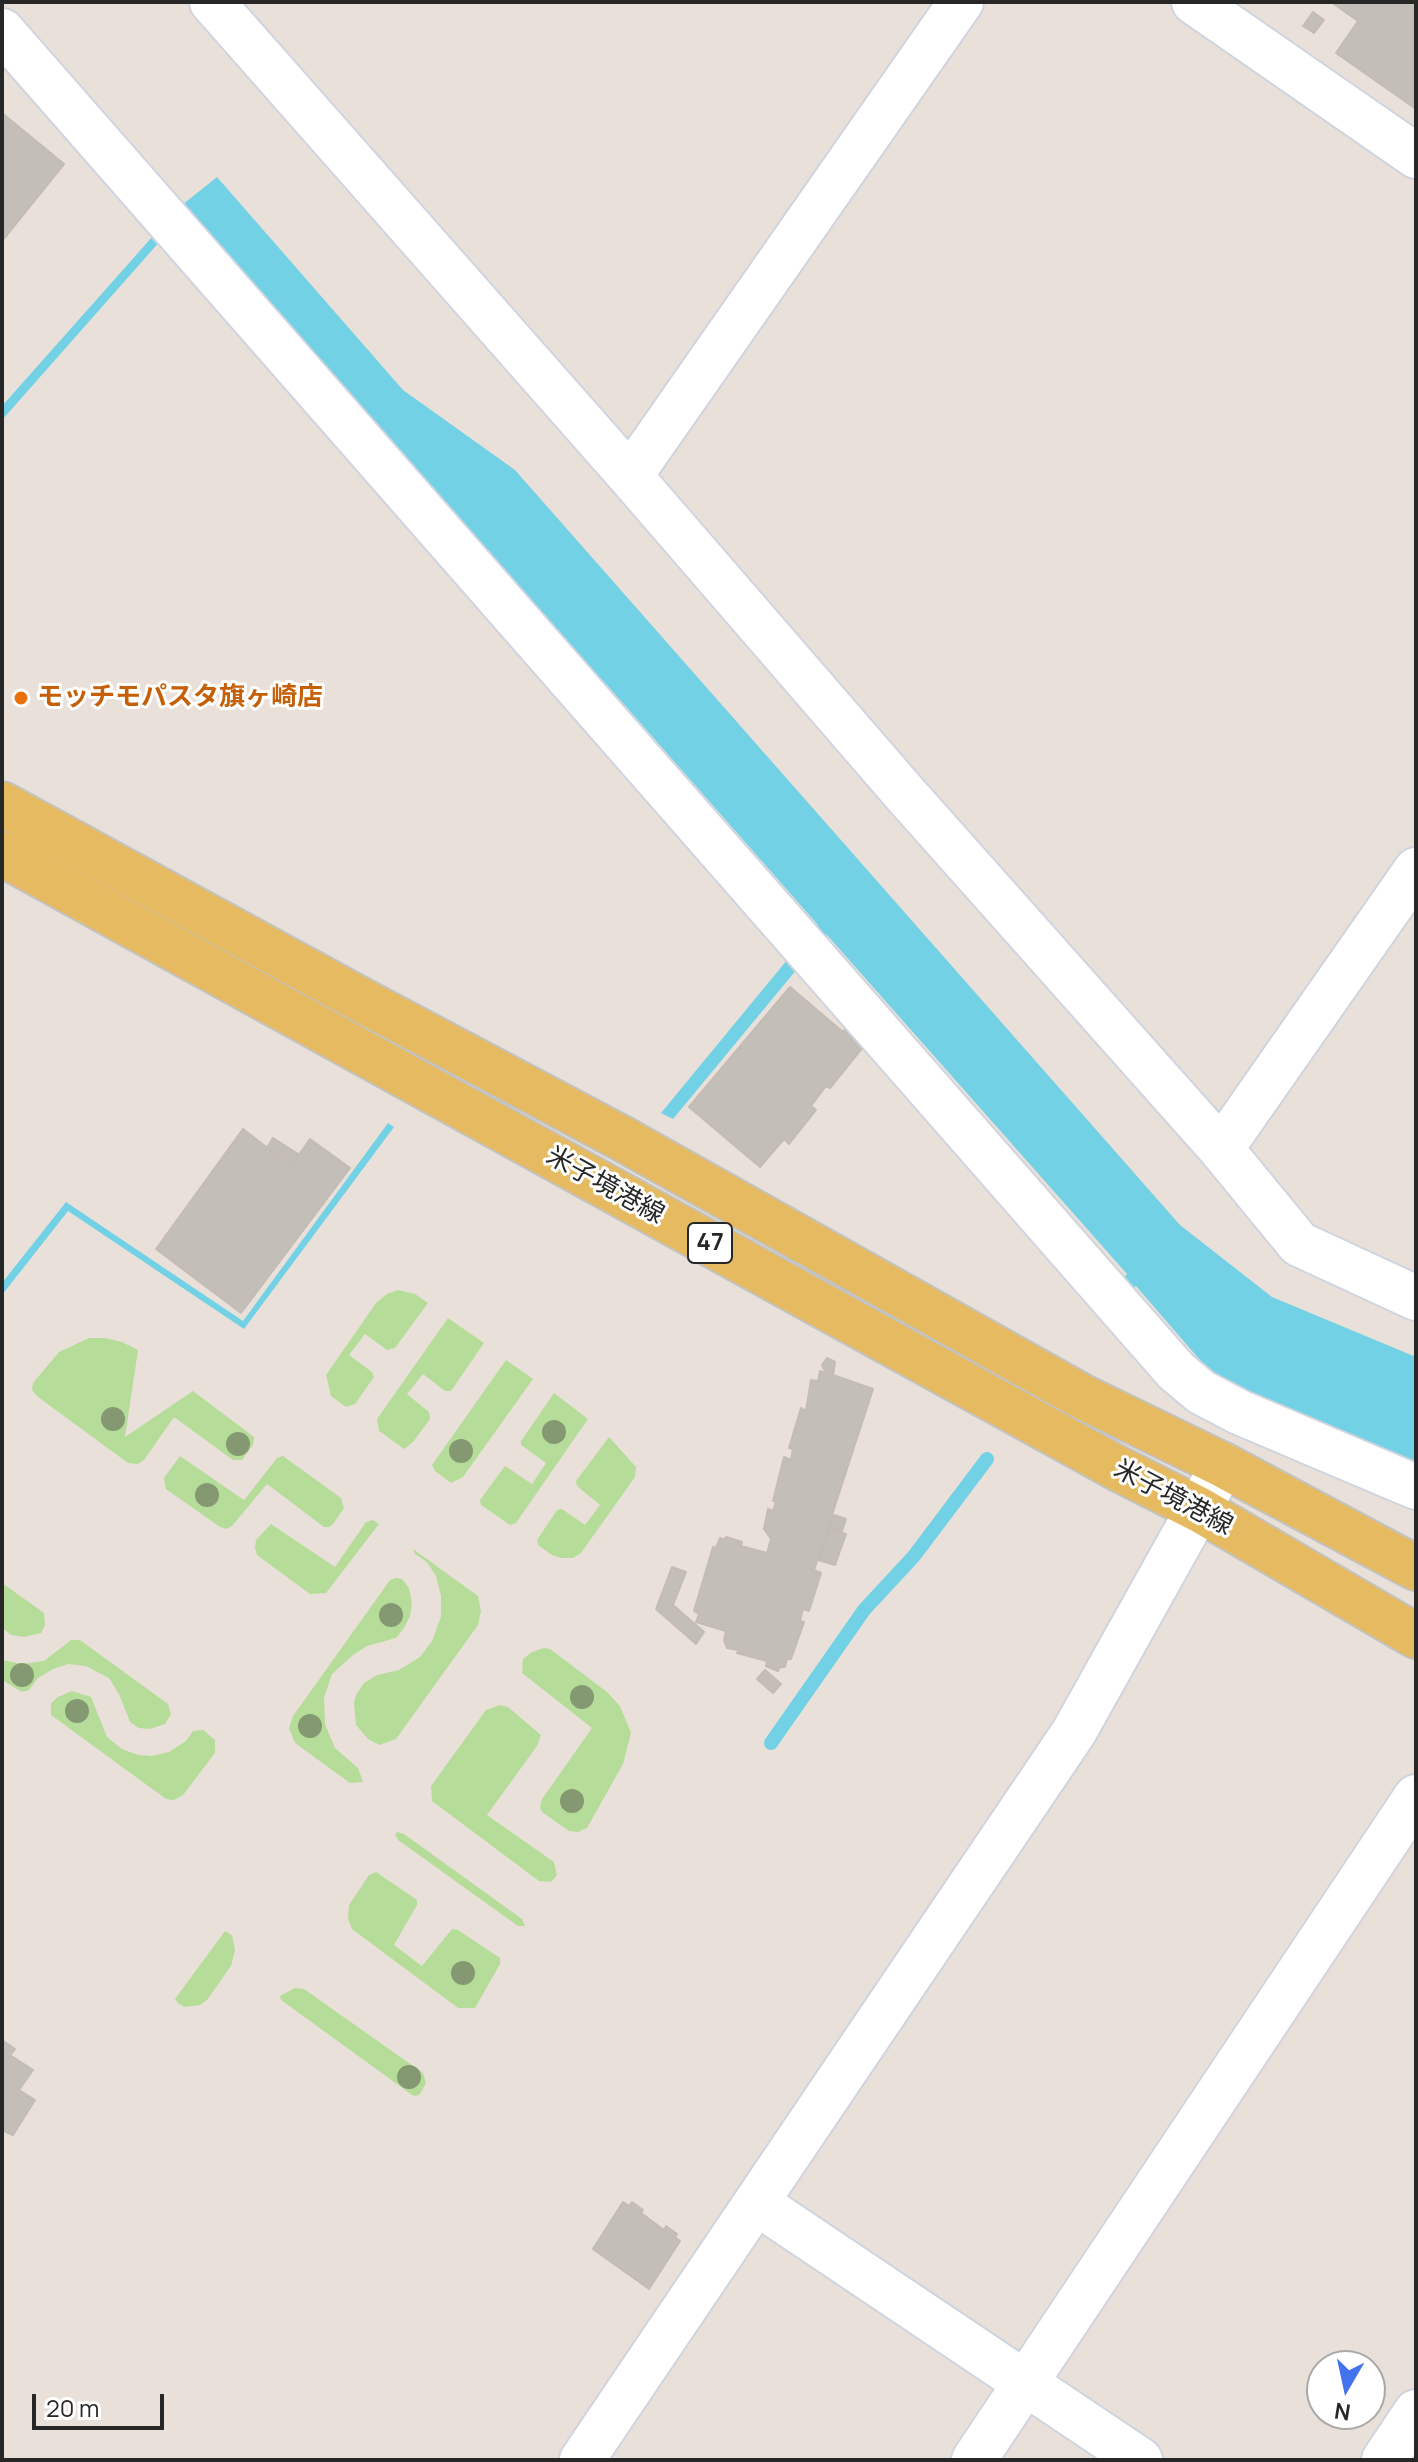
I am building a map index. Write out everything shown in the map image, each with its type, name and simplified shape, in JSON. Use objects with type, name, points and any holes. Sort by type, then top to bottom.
[{"type":"main road","name":"米子境港線","points":[[2,804],[623,1139],[1081,1396],[1223,1465],[1416,1568]]},
{"type":"main road","name":"米子境港線","points":[[2,854],[1106,1462],[1200,1510],[1416,1636]]},
{"type":"street","points":[[212,2],[906,795],[1221,1149],[1299,1244],[1416,1298]]},
{"type":"street","points":[[630,476],[961,2]]},
{"type":"street","points":[[1194,2],[1416,156]]},
{"type":"street","points":[[2,31],[1176,1371],[1201,1392],[1239,1412],[1416,1487]]},
{"type":"street","points":[[1221,1149],[1416,870]]},
{"type":"street","points":[[582,2460],[1074,1732],[1223,1465]]},
{"type":"street","points":[[974,2460],[1416,1797]]},
{"type":"street","points":[[757,2203],[1140,2460]]},
{"type":"street","points":[[1384,2460],[1416,2412]]},
{"type":"green space","points":[[398,1290],[415,1294],[428,1303],[395,1348],[387,1350],[365,1334],[349,1355],[372,1372],[374,1377],[355,1404],[346,1407],[331,1396],[326,1375],[376,1303]]},
{"type":"green space","points":[[448,1318],[484,1343],[451,1391],[445,1391],[423,1374],[407,1394],[429,1412],[430,1419],[404,1449],[379,1431],[377,1419]]},
{"type":"green space","points":[[89,1338],[122,1342],[138,1350],[125,1437],[193,1391],[254,1437],[253,1445],[242,1460],[233,1460],[174,1417],[144,1460],[138,1464],[128,1463],[32,1390],[33,1383],[59,1352]]},
{"type":"green space","points":[[506,1360],[533,1379],[463,1477],[451,1483],[432,1465]]},
{"type":"green space","points":[[554,1393],[588,1419],[516,1523],[510,1525],[481,1505],[480,1500],[505,1466],[532,1484],[546,1463],[521,1445],[521,1441]]},
{"type":"green space","points":[[609,1437],[636,1467],[635,1477],[581,1553],[573,1558],[552,1555],[538,1545],[537,1540],[557,1510],[562,1509],[585,1525],[600,1505],[577,1486],[576,1481]]},
{"type":"green space","points":[[180,1456],[244,1500],[277,1458],[283,1456],[341,1498],[344,1508],[333,1524],[324,1527],[267,1484],[232,1526],[227,1529],[220,1527],[166,1489],[164,1478]]},
{"type":"green space","points":[[373,1520],[379,1524],[326,1593],[310,1594],[257,1555],[255,1548],[256,1540],[271,1524],[335,1567],[366,1522]]},
{"type":"green space","points":[[413,1549],[478,1596],[481,1611],[478,1625],[396,1739],[380,1745],[368,1739],[356,1725],[356,1695],[364,1683],[377,1675],[399,1670],[420,1657],[432,1641],[441,1617],[441,1596],[436,1576]]},
{"type":"green space","points":[[402,1579],[409,1588],[412,1603],[404,1628],[396,1638],[367,1646],[353,1655],[332,1674],[324,1698],[325,1724],[335,1748],[358,1768],[363,1782],[350,1783],[295,1743],[289,1728],[293,1716],[390,1580]]},
{"type":"green space","points":[[2,1583],[44,1613],[45,1625],[41,1633],[24,1637],[11,1635],[4,1629]]},
{"type":"green space","points":[[71,1640],[80,1640],[168,1704],[171,1714],[165,1724],[150,1729],[139,1728],[130,1722],[109,1678],[86,1666],[68,1664],[53,1669],[38,1678],[29,1690],[22,1692],[2,1680],[2,1660],[22,1664],[44,1661]]},
{"type":"green space","points":[[544,1648],[550,1649],[607,1692],[620,1706],[631,1733],[623,1764],[587,1828],[578,1832],[569,1831],[542,1812],[540,1807],[542,1799],[592,1728],[522,1673],[523,1659]]},
{"type":"green space","points":[[72,1691],[91,1697],[107,1737],[122,1749],[152,1756],[169,1752],[186,1741],[193,1731],[203,1730],[215,1740],[215,1753],[183,1795],[174,1800],[166,1799],[51,1715],[51,1703]]},
{"type":"green space","points":[[500,1705],[508,1707],[541,1735],[537,1746],[487,1815],[554,1862],[557,1875],[551,1882],[539,1881],[432,1801],[431,1786],[486,1710]]},
{"type":"green space","points":[[397,1832],[522,1919],[525,1926],[518,1926],[398,1840]]},
{"type":"green space","points":[[376,1872],[417,1900],[394,1945],[422,1966],[452,1929],[500,1958],[500,1964],[475,2008],[458,2008],[352,1929],[348,1919],[349,1905],[369,1875]]},
{"type":"green space","points":[[225,1931],[232,1935],[235,1950],[231,1966],[207,2000],[200,2005],[184,2007],[175,1999]]},
{"type":"green space","points":[[295,1988],[304,1989],[423,2073],[426,2083],[420,2094],[412,2095],[281,2000],[280,1996]]},
{"type":"water","points":[[217,177],[403,390],[515,470],[1180,1225],[1272,1297],[1416,1357],[1416,1463],[1221,1380],[1206,1367],[1136,1286],[1128,1292],[1119,1283],[1127,1274],[827,935],[820,942],[810,932],[818,925],[607,685],[599,692],[592,685],[598,676],[369,414],[361,422],[352,411],[361,406],[194,220],[162,239],[2,420],[2,406],[177,209]]},
{"type":"water","points":[[792,954],[802,963],[673,1119],[661,1113]]},
{"type":"water","points":[[388,1123],[394,1127],[244,1329],[68,1211],[2,1295],[2,1283],[66,1202],[243,1321]]},
{"type":"building","points":[[1331,2],[1416,2],[1416,109],[1336,53],[1358,21]]},
{"type":"building","points":[[1313,12],[1324,20],[1314,33],[1303,26]]},
{"type":"building","points":[[2,113],[64,164],[2,241]]},
{"type":"building","points":[[790,987],[843,1032],[845,1029],[863,1047],[830,1088],[826,1086],[811,1106],[816,1110],[789,1144],[784,1139],[760,1167],[689,1107]]},
{"type":"building","points":[[243,1129],[291,1166],[310,1139],[350,1168],[241,1313],[156,1249]]},
{"type":"building","points":[[273,1138],[298,1154],[291,1164],[268,1146]]},
{"type":"building","points":[[827,1358],[835,1362],[833,1375],[873,1389],[814,1570],[821,1573],[809,1611],[803,1609],[800,1621],[804,1622],[791,1659],[787,1659],[785,1667],[780,1667],[778,1671],[766,1666],[767,1661],[727,1648],[724,1640],[726,1631],[696,1622],[699,1614],[694,1611],[713,1547],[716,1548],[720,1538],[742,1542],[741,1546],[767,1553],[771,1539],[764,1529],[768,1509],[773,1511],[776,1501],[773,1501],[784,1457],[791,1460],[793,1449],[789,1448],[801,1408],[806,1411],[811,1380],[818,1381],[820,1371],[826,1373],[822,1365]]},
{"type":"building","points":[[834,1515],[846,1519],[842,1531],[830,1527]]},
{"type":"building","points":[[829,1529],[846,1534],[835,1565],[818,1560]]},
{"type":"building","points":[[672,1567],[686,1572],[673,1605],[704,1632],[696,1644],[656,1609]]},
{"type":"building","points":[[765,1670],[781,1684],[773,1693],[757,1679]]},
{"type":"building","points":[[2,2040],[15,2049],[10,2055],[33,2070],[19,2090],[35,2100],[13,2135],[2,2133]]},
{"type":"building","points":[[623,2202],[629,2206],[632,2202],[664,2230],[666,2226],[677,2234],[675,2237],[680,2241],[649,2289],[593,2249]]},
{"type":"waterway","points":[[771,1743],[864,1610],[914,1556],[987,1459]]},
{"type":"place","name":"モッチモパスタ旗ヶ崎店","points":[[21,698]]}]
